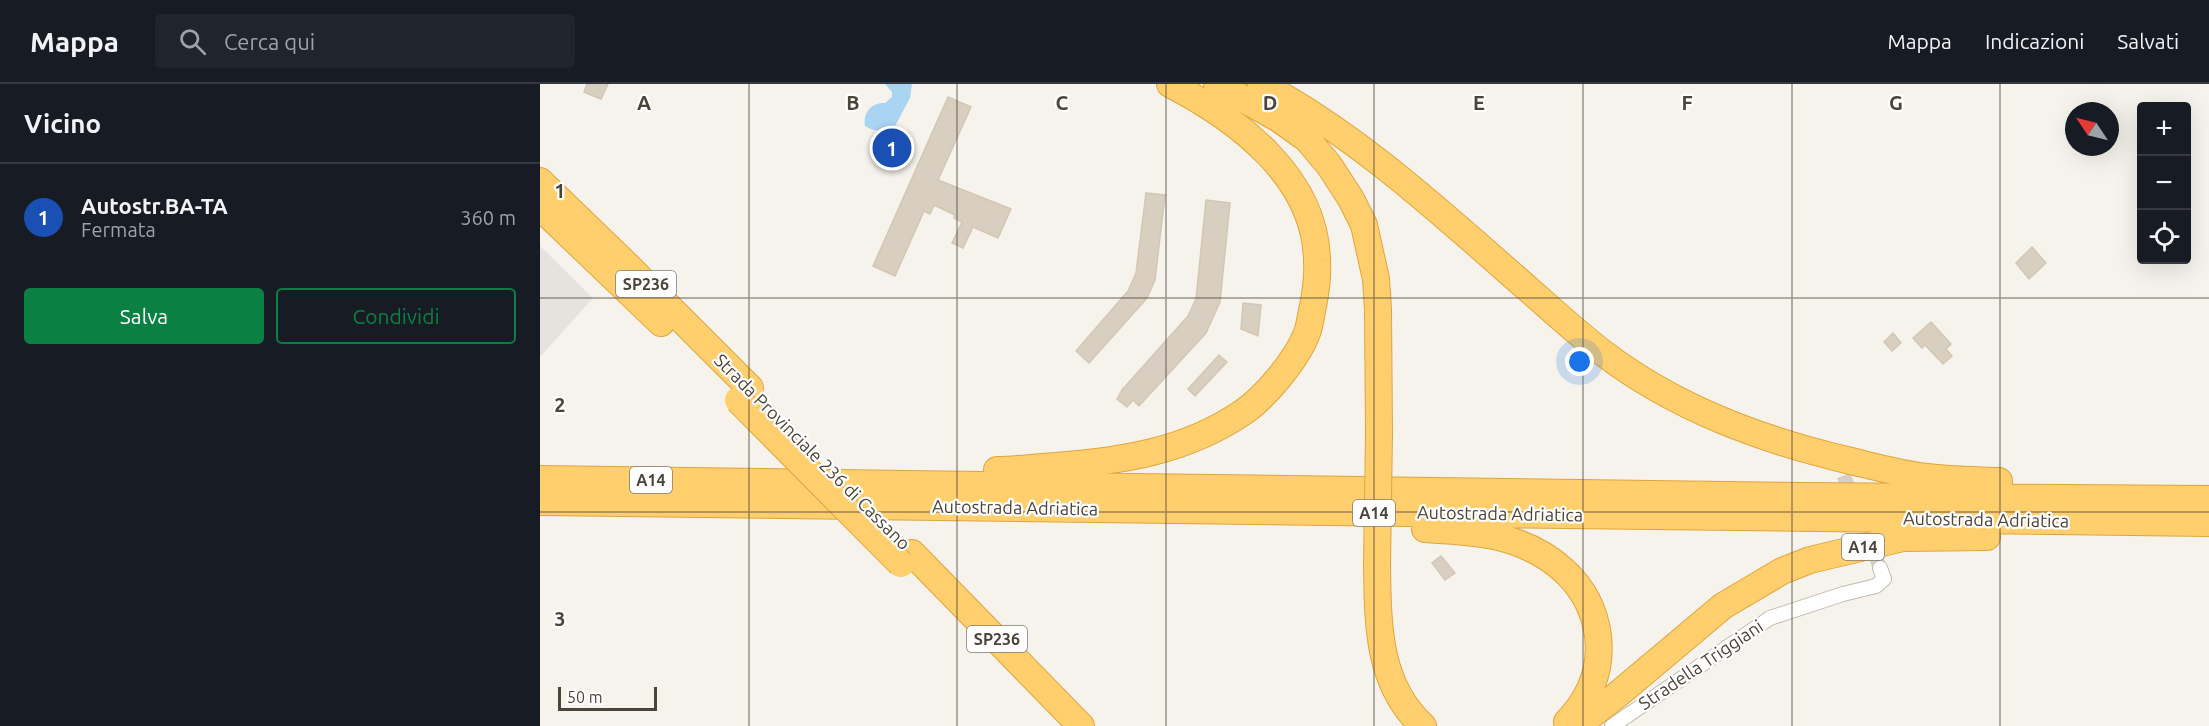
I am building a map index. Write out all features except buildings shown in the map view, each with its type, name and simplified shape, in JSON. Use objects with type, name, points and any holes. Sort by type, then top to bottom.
[{"type":"highway","name":"A14","points":[[761,482],[825,473],[902,469],[1012,469],[1087,464],[1145,455],[1199,438],[1242,413],[1265,395],[1286,369],[1307,333],[1317,285],[1318,259],[1311,223],[1297,191],[1276,162],[1256,142],[1226,118],[1170,84]]},
{"type":"highway","name":"A14","points":[[1217,84],[1279,119],[1307,139],[1329,165],[1351,199],[1364,225],[1376,279],[1378,309],[1378,626],[1385,663],[1400,701],[1423,726]]},
{"type":"highway","name":"A14","points":[[1261,84],[1323,120],[1385,166],[1603,353],[1648,384],[1719,420],[1798,449],[1891,471],[1928,477],[2077,485],[2209,498]]},
{"type":"highway","points":[[540,168],[568,195],[628,266]]},
{"type":"highway","name":"Strada Provinciale 236 di Cassano","points":[[540,181],[628,266],[744,394],[907,559],[1081,726]]},
{"type":"highway","name":"Strada Provinciale 236 di Cassano","points":[[540,207],[744,394]]},
{"type":"highway","name":"Autostrada Adriatica","points":[[540,479],[1802,496],[2209,498]]},
{"type":"highway","name":"Autostrada Adriatica","points":[[540,502],[2209,523]]},
{"type":"highway","name":"A14","points":[[1161,510],[1474,533],[1498,537],[1538,552],[1567,572],[1592,607],[1597,628],[1599,667],[1589,694],[1579,710],[1562,726]]},
{"type":"highway","name":"A14","points":[[1573,726],[1617,695],[1723,606],[1782,571],[1810,560],[1903,538],[2209,535]]},
{"type":"highway","name":"Strada Provinciale 236 di Cassano","points":[[907,559],[1058,726]]},
{"type":"street","name":"Stradella Triggiani","points":[[1612,726],[1770,618],[1842,594],[1876,586],[1884,579],[1880,568]]},
{"type":"shaded area","points":[[540,246],[593,298],[540,357]]},
{"type":"water","points":[[885,84],[912,84],[910,98],[895,126],[883,130],[872,130],[865,126],[865,116],[872,106],[885,103],[892,97],[892,92]]},
{"type":"tunnel","points":[[1836,456],[1880,568]]},
{"type":"place","name":"Autostr.BA-TA","points":[[892,148]]}]
